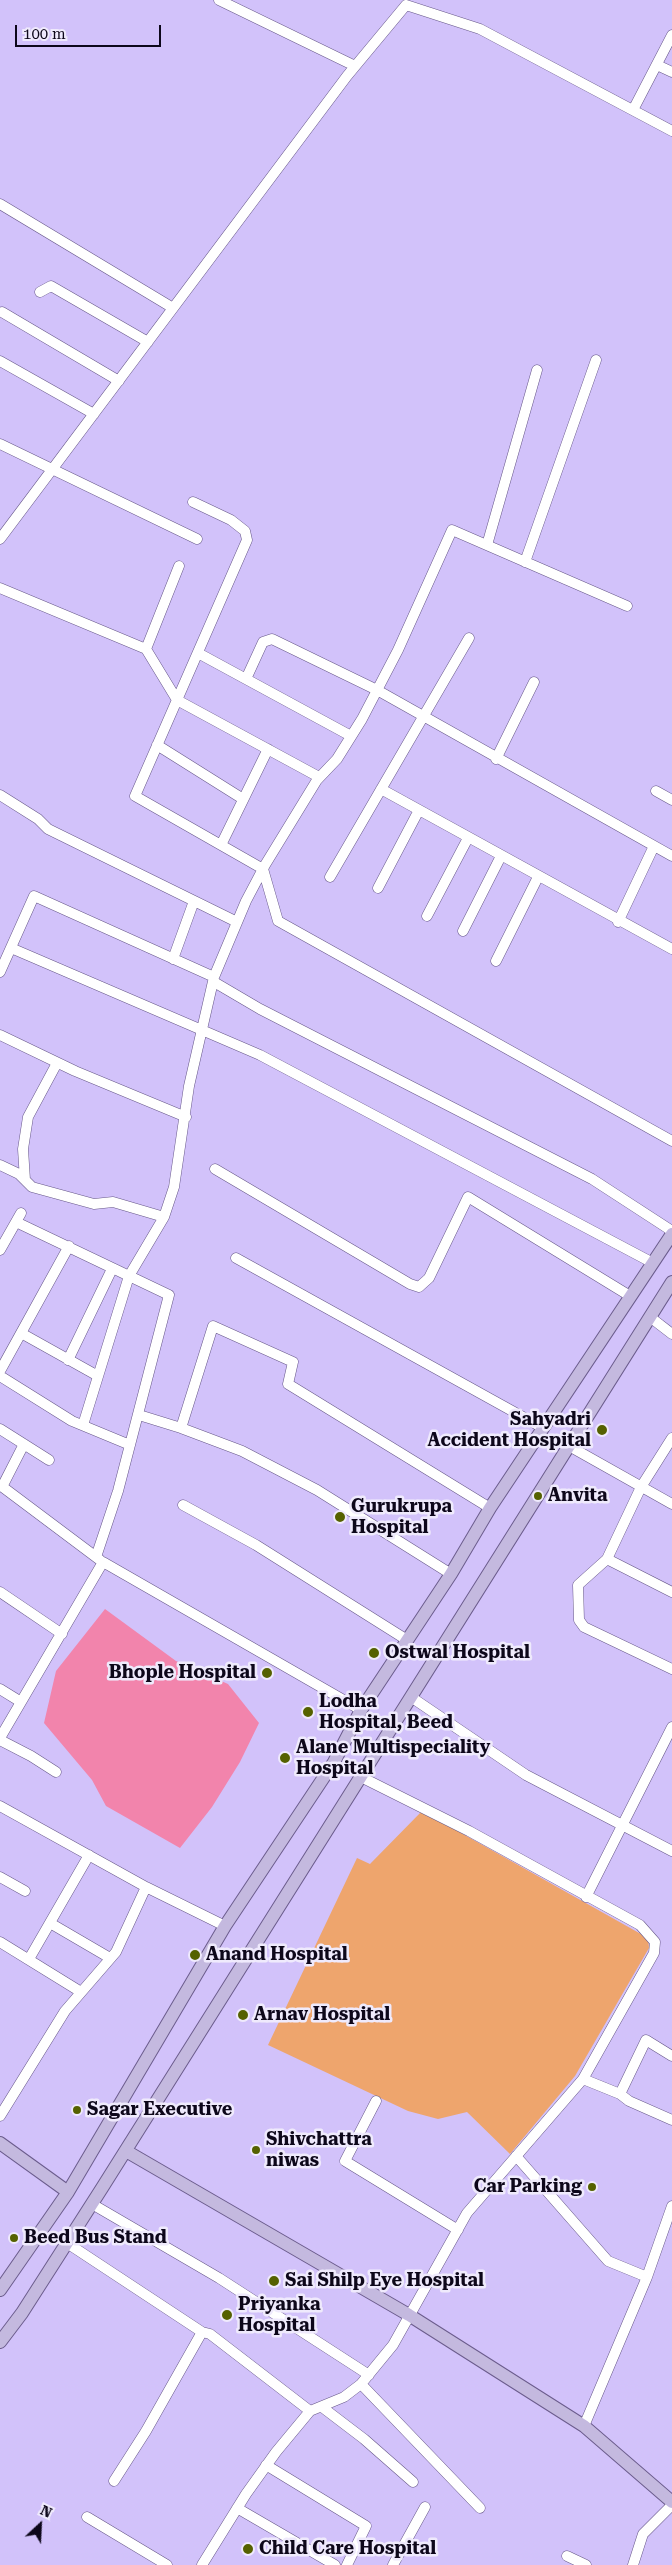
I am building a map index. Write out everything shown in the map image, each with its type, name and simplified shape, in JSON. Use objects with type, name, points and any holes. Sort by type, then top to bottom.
[{"type":"main road","points":[[0,2290],[68,2192],[226,1926],[334,1762],[361,1710],[451,1574],[490,1508],[672,1233]]},
{"type":"main road","points":[[2,2334],[67,2242],[126,2151],[672,1282]]},
{"type":"main road","points":[[0,2143],[68,2192]]},
{"type":"main road","points":[[126,2151],[409,2315],[584,2426],[672,2504]]},
{"type":"street","points":[[219,0],[355,66]]},
{"type":"street","points":[[0,539],[355,66],[408,3],[480,29],[672,131]]},
{"type":"street","points":[[633,110],[672,35]]},
{"type":"street","points":[[657,65],[672,72]]},
{"type":"street","points":[[0,204],[173,308]]},
{"type":"street","points":[[40,292],[51,286],[148,342]]},
{"type":"street","points":[[2,312],[118,381]]},
{"type":"street","points":[[525,562],[596,360]]},
{"type":"street","points":[[0,361],[94,414]]},
{"type":"street","points":[[486,545],[537,370]]},
{"type":"street","points":[[0,444],[197,539]]},
{"type":"street","points":[[193,502],[231,520],[244,531],[248,540],[135,796],[263,869],[278,921],[672,1141]]},
{"type":"street","points":[[83,1425],[129,1276],[164,1217],[174,1186],[186,1117],[189,1086],[201,1029],[214,980],[237,922],[263,869],[319,777],[337,759],[377,690],[398,650],[452,530],[627,606]]},
{"type":"street","points":[[146,649],[179,566]]},
{"type":"street","points":[[0,588],[146,649],[177,700],[319,777]]},
{"type":"street","points":[[330,877],[468,638]]},
{"type":"street","points":[[246,679],[263,642],[272,639],[377,690],[423,718],[672,856]]},
{"type":"street","points":[[198,653],[351,736]]},
{"type":"street","points":[[496,759],[534,682]]},
{"type":"street","points":[[157,745],[243,799]]},
{"type":"street","points":[[221,845],[268,749]]},
{"type":"street","points":[[381,789],[618,922],[672,949]]},
{"type":"street","points":[[656,792],[672,800]]},
{"type":"street","points":[[0,795],[38,819],[48,829],[237,922]]},
{"type":"street","points":[[378,888],[419,810]]},
{"type":"street","points":[[427,916],[468,838]]},
{"type":"street","points":[[618,922],[654,846]]},
{"type":"street","points":[[463,932],[500,856]]},
{"type":"street","points":[[496,961],[538,877]]},
{"type":"street","points":[[0,972],[34,896],[173,958],[214,980],[260,1009],[592,1179],[672,1233]]},
{"type":"street","points":[[173,958],[194,901]]},
{"type":"street","points":[[11,948],[260,1055],[318,1084],[653,1263]]},
{"type":"street","points":[[0,1035],[57,1063],[186,1117]]},
{"type":"street","points":[[25,1180],[23,1149],[28,1117],[57,1063]]},
{"type":"street","points":[[0,1165],[32,1186],[94,1204],[112,1202],[164,1217]]},
{"type":"street","points":[[215,1169],[410,1284],[419,1286],[429,1278],[468,1197],[630,1296]]},
{"type":"street","points":[[0,1250],[18,1218],[112,1269],[169,1294],[100,1560],[62,1634],[0,1739],[56,1772]]},
{"type":"street","points":[[0,1371],[69,1246]]},
{"type":"street","points":[[236,1258],[543,1428]]},
{"type":"street","points":[[68,1360],[112,1269]]},
{"type":"street","points":[[650,1317],[672,1334]]},
{"type":"street","points":[[182,1428],[213,1326],[294,1362],[288,1384],[490,1508]]},
{"type":"street","points":[[21,1333],[98,1376]]},
{"type":"street","points":[[0,1376],[26,1394],[83,1425],[130,1445]]},
{"type":"street","points":[[139,1415],[182,1428],[242,1451],[317,1490],[451,1574]]},
{"type":"street","points":[[0,1429],[49,1460]]},
{"type":"street","points":[[672,1438],[641,1486],[607,1559],[578,1585],[579,1620],[584,1627],[672,1669]]},
{"type":"street","points":[[24,1444],[1,1486],[100,1560],[361,1710]]},
{"type":"street","points":[[569,1446],[672,1504]]},
{"type":"street","points":[[183,1505],[256,1545],[408,1640]]},
{"type":"street","points":[[607,1559],[672,1592]]},
{"type":"street","points":[[0,1592],[62,1634]]},
{"type":"street","points":[[0,1689],[21,1702]]},
{"type":"street","points":[[411,1697],[526,1775],[672,1851]]},
{"type":"street","points":[[586,1897],[672,1727]]},
{"type":"street","points":[[202,2565],[266,2465],[310,2411],[344,2397],[361,2384],[393,2345],[467,2213],[583,2080],[654,1952],[656,1942],[640,1925],[469,1831],[361,1777]]},
{"type":"street","points":[[0,1806],[146,1887],[226,1926]]},
{"type":"street","points":[[29,1959],[89,1855]]},
{"type":"street","points":[[0,1877],[25,1891]]},
{"type":"street","points":[[0,2116],[64,2011],[110,1958],[130,1925],[146,1887]]},
{"type":"street","points":[[50,1923],[110,1958]]},
{"type":"street","points":[[0,1942],[81,1992]]},
{"type":"street","points":[[620,2094],[646,2040],[672,2056]]},
{"type":"street","points":[[583,2080],[620,2094],[629,2101],[672,2120]]},
{"type":"street","points":[[376,2101],[345,2161],[395,2194],[458,2230]]},
{"type":"street","points":[[516,2156],[608,2261],[646,2277]]},
{"type":"street","points":[[92,2204],[220,2278],[369,2375]]},
{"type":"street","points":[[584,2426],[646,2277],[672,2206]]},
{"type":"street","points":[[67,2242],[202,2332],[210,2334],[310,2411]]},
{"type":"street","points":[[114,2481],[146,2431],[202,2332]]},
{"type":"street","points":[[361,2384],[480,2508]]},
{"type":"street","points":[[322,2406],[364,2438],[413,2482]]},
{"type":"street","points":[[266,2465],[366,2526],[347,2565]]},
{"type":"street","points":[[633,2565],[643,2534],[672,2504]]},
{"type":"street","points":[[396,2564],[425,2507]]},
{"type":"street","points":[[237,2508],[335,2565]]},
{"type":"street","points":[[87,2516],[167,2565]]},
{"type":"street","points":[[567,2556],[586,2565]]},
{"type":"shaded area","points":[[105,1609],[176,1661],[228,1684],[259,1723],[240,1762],[212,1807],[180,1848],[106,1806],[92,1780],[44,1723],[56,1671]]},
{"type":"shaded area","points":[[422,1811],[648,1938],[649,1948],[575,2076],[510,2154],[467,2112],[438,2119],[408,2111],[268,2045],[357,1858],[370,1864]]},
{"type":"place","name":"Sahyadri Accident Hospital","points":[[602,1430]]},
{"type":"place","name":"Anvita","points":[[538,1496]]},
{"type":"place","name":"Gurukrupa Hospital","points":[[340,1517]]},
{"type":"place","name":"Ostwal Hospital","points":[[374,1653]]},
{"type":"place","name":"Bhople Hospital","points":[[267,1673]]},
{"type":"place","name":"Lodha Hospital, Beed","points":[[308,1712]]},
{"type":"place","name":"Alane Multispeciality Hospital","points":[[285,1758]]},
{"type":"place","name":"Anand Hospital","points":[[195,1955]]},
{"type":"place","name":"Arnav Hospital","points":[[243,2015]]},
{"type":"place","name":"Sagar Executive","points":[[77,2110]]},
{"type":"place","name":"Shivchattra niwas","points":[[256,2150]]},
{"type":"place","name":"Car Parking","points":[[592,2187]]},
{"type":"place","name":"Beed Bus Stand","points":[[14,2238]]},
{"type":"place","name":"Sai Shilp Eye Hospital","points":[[274,2281]]},
{"type":"place","name":"Priyanka Hospital","points":[[227,2315]]},
{"type":"place","name":"Child Care Hospital","points":[[248,2549]]}]
